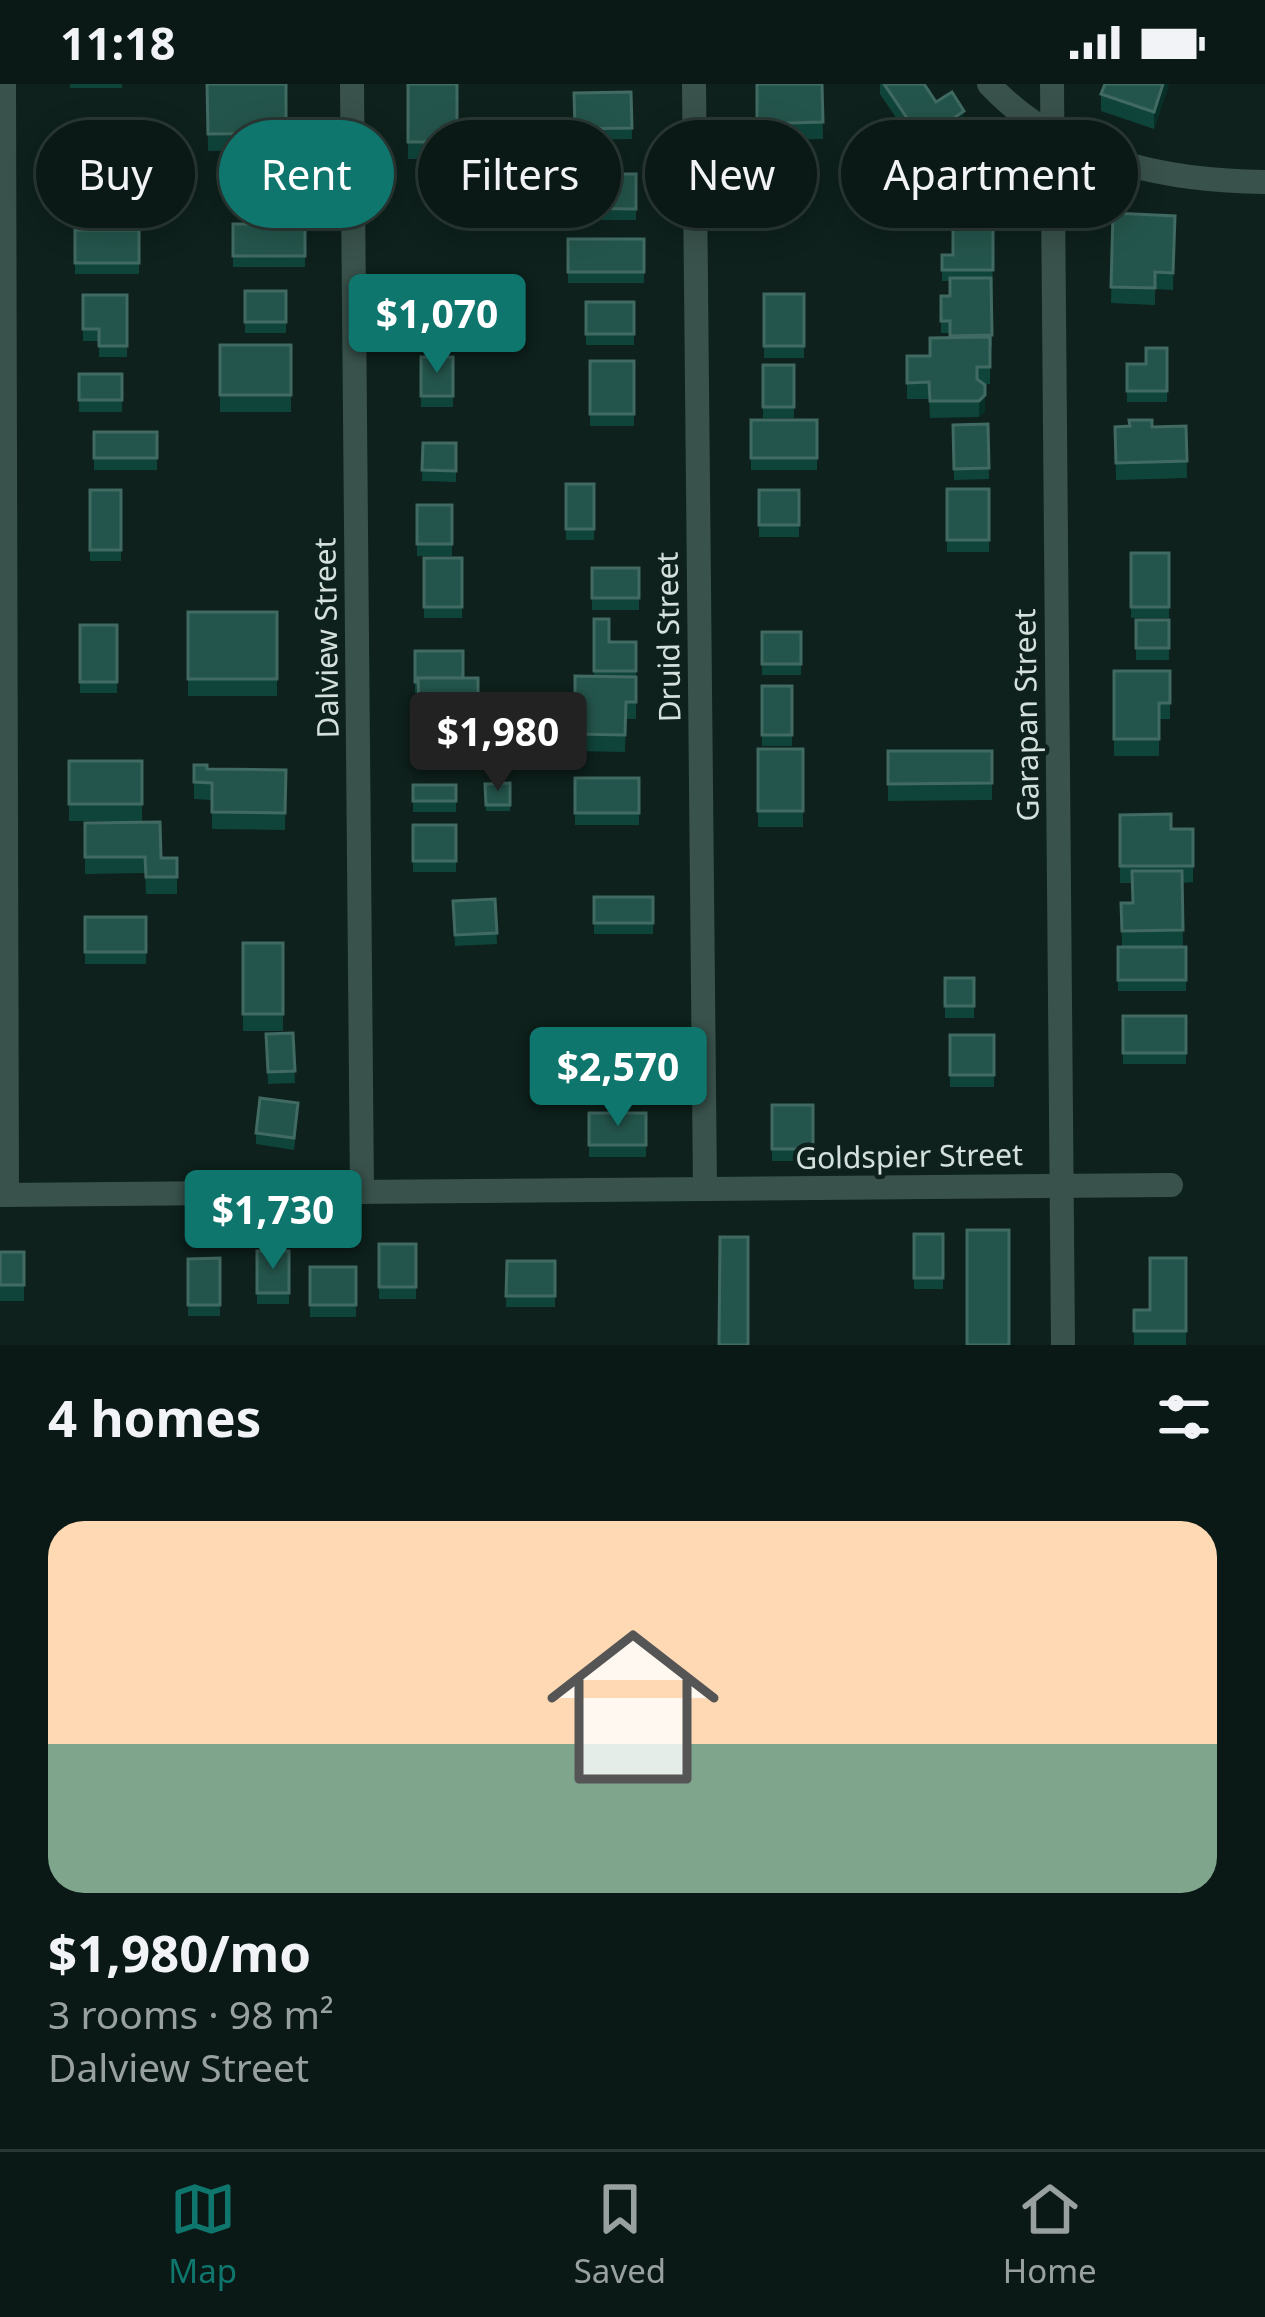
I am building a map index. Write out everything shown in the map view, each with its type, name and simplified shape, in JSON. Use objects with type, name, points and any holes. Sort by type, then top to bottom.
[{"type":"street","points":[[3,1195],[4,84]]},
{"type":"street","name":"Dalview Street","points":[[352,84],[362,1192]]},
{"type":"street","name":"Druid Street","points":[[694,84],[705,1189]]},
{"type":"street","points":[[988,84],[1031,120]]},
{"type":"street","name":"Garapan Street","points":[[1052,84],[1052,120]]},
{"type":"street","points":[[1138,166],[1208,179],[1265,182]]},
{"type":"street","name":"Garapan Street","points":[[1053,228],[1063,1345]]},
{"type":"street","name":"Goldspier Street","points":[[3,1195],[1171,1185]]},
{"type":"building","points":[[207,84],[286,84],[286,120],[219,120],[219,134],[208,134]]},
{"type":"building","points":[[408,84],[457,84],[457,120],[418,120],[418,142],[408,142]]},
{"type":"building","points":[[757,84],[822,84],[823,122],[757,120]]},
{"type":"building","points":[[884,84],[924,84],[936,102],[952,92],[964,111],[951,120],[908,120]]},
{"type":"building","points":[[1105,84],[1163,84],[1154,112],[1101,94]]},
{"type":"building","points":[[631,92],[632,128],[621,128],[621,120],[575,120],[574,93]]},
{"type":"building","points":[[621,174],[636,174],[636,209],[621,209]]},
{"type":"building","points":[[1138,214],[1175,216],[1173,273],[1155,272],[1155,288],[1111,287],[1113,228],[1138,228]]},
{"type":"building","points":[[233,228],[305,228],[305,256],[233,256]]},
{"type":"building","points":[[953,228],[993,228],[993,270],[942,270],[942,255],[953,255]]},
{"type":"building","points":[[75,230],[139,230],[139,263],[75,263]]},
{"type":"building","points":[[568,239],[644,239],[644,272],[568,272]]},
{"type":"building","points":[[950,278],[991,278],[992,335],[950,336],[950,321],[941,321],[941,296],[950,296]]},
{"type":"building","points":[[245,291],[286,291],[286,322],[245,322]]},
{"type":"building","points":[[764,294],[804,294],[804,346],[764,346]]},
{"type":"building","points":[[83,295],[127,295],[127,346],[99,346],[99,329],[83,329]]},
{"type":"building","points":[[586,302],[634,302],[634,334],[586,334]]},
{"type":"building","points":[[406,314],[457,314],[457,334],[406,334]]},
{"type":"building","points":[[990,337],[990,367],[977,367],[977,379],[985,385],[979,401],[930,401],[929,382],[907,383],[907,356],[930,356],[930,338]]},
{"type":"building","points":[[220,345],[291,345],[291,395],[220,395]]},
{"type":"building","points":[[1146,348],[1167,348],[1167,391],[1127,391],[1127,364],[1146,364]]},
{"type":"building","points":[[421,357],[453,357],[453,396],[421,396]]},
{"type":"building","points":[[590,361],[634,361],[634,414],[590,414]]},
{"type":"building","points":[[763,365],[794,365],[794,407],[763,407]]},
{"type":"building","points":[[79,374],[122,374],[122,400],[79,400]]},
{"type":"building","points":[[751,420],[817,420],[817,458],[751,458]]},
{"type":"building","points":[[1129,420],[1152,420],[1152,427],[1186,426],[1187,461],[1116,463],[1115,427],[1130,426]]},
{"type":"building","points":[[988,424],[989,468],[954,469],[953,425]]},
{"type":"building","points":[[94,432],[157,432],[157,458],[94,458]]},
{"type":"building","points":[[423,443],[456,443],[456,471],[422,470]]},
{"type":"building","points":[[566,484],[594,484],[594,529],[566,529]]},
{"type":"building","points":[[947,489],[989,489],[989,540],[947,540]]},
{"type":"building","points":[[90,490],[121,490],[121,550],[90,550]]},
{"type":"building","points":[[759,490],[799,490],[799,525],[759,525]]},
{"type":"building","points":[[417,505],[452,505],[452,544],[417,544]]},
{"type":"building","points":[[1131,553],[1169,553],[1169,607],[1131,607]]},
{"type":"building","points":[[424,558],[462,558],[462,607],[424,607]]},
{"type":"building","points":[[592,568],[639,568],[639,598],[592,598]]},
{"type":"building","points":[[188,612],[277,612],[277,679],[188,679]]},
{"type":"building","points":[[594,619],[609,619],[609,642],[636,642],[636,671],[594,671]]},
{"type":"building","points":[[1136,620],[1169,620],[1169,648],[1136,648]]},
{"type":"building","points":[[80,625],[117,625],[117,682],[80,682]]},
{"type":"building","points":[[762,632],[801,632],[801,664],[762,664]]},
{"type":"building","points":[[415,651],[463,651],[463,678],[418,678],[415,682]]},
{"type":"building","points":[[1114,671],[1170,671],[1170,703],[1159,703],[1159,739],[1114,739]]},
{"type":"building","points":[[575,676],[636,677],[636,702],[626,702],[625,735],[575,734]]},
{"type":"building","points":[[418,678],[478,678],[478,737],[431,737],[430,712],[426,705],[419,705]]},
{"type":"building","points":[[762,686],[792,686],[792,735],[762,735]]},
{"type":"building","points":[[758,749],[803,749],[803,811],[758,811]]},
{"type":"building","points":[[888,751],[992,751],[992,783],[888,784]]},
{"type":"building","points":[[69,761],[142,761],[142,804],[69,804]]},
{"type":"building","points":[[194,765],[286,770],[285,813],[212,812],[212,783],[194,782]]},
{"type":"building","points":[[575,778],[639,778],[639,813],[575,813]]},
{"type":"building","points":[[510,783],[510,805],[486,805],[485,784]]},
{"type":"building","points":[[413,785],[456,785],[456,801],[413,801]]},
{"type":"building","points":[[1171,814],[1171,829],[1193,829],[1193,866],[1120,866],[1120,815]]},
{"type":"building","points":[[160,822],[161,858],[177,858],[177,877],[146,877],[145,857],[85,857],[85,823]]},
{"type":"building","points":[[413,825],[456,825],[456,861],[413,861]]},
{"type":"building","points":[[1132,871],[1182,871],[1183,930],[1122,931],[1121,903],[1133,903]]},
{"type":"building","points":[[594,897],[653,897],[653,923],[594,923]]},
{"type":"building","points":[[495,899],[497,933],[455,935],[453,901]]},
{"type":"building","points":[[85,917],[146,917],[146,952],[85,952]]},
{"type":"building","points":[[243,943],[283,943],[283,1014],[243,1014]]},
{"type":"building","points":[[1118,947],[1186,947],[1186,980],[1118,980]]},
{"type":"building","points":[[945,978],[974,978],[974,1006],[945,1006]]},
{"type":"building","points":[[1123,1016],[1186,1016],[1186,1053],[1123,1053]]},
{"type":"building","points":[[293,1033],[295,1071],[268,1072],[266,1034]]},
{"type":"building","points":[[950,1035],[994,1035],[994,1075],[950,1075]]},
{"type":"building","points":[[260,1098],[298,1103],[294,1138],[256,1133]]},
{"type":"building","points":[[772,1105],[813,1105],[813,1149],[772,1149]]},
{"type":"building","points":[[589,1113],[646,1113],[646,1145],[589,1145]]},
{"type":"building","points":[[967,1230],[1009,1230],[1009,1345],[967,1345]]},
{"type":"building","points":[[914,1234],[943,1234],[943,1278],[914,1278]]},
{"type":"building","points":[[720,1237],[748,1237],[748,1345],[719,1345]]},
{"type":"building","points":[[379,1244],[416,1244],[416,1287],[379,1287]]},
{"type":"building","points":[[257,1251],[289,1251],[289,1293],[257,1293]]},
{"type":"building","points":[[0,1252],[24,1252],[24,1285],[0,1285]]},
{"type":"building","points":[[220,1258],[220,1305],[188,1305],[188,1259]]},
{"type":"building","points":[[1150,1258],[1186,1258],[1186,1331],[1134,1331],[1134,1310],[1150,1310]]},
{"type":"building","points":[[507,1261],[555,1261],[555,1296],[506,1296]]},
{"type":"building","points":[[310,1267],[356,1267],[356,1305],[310,1305]]}]
